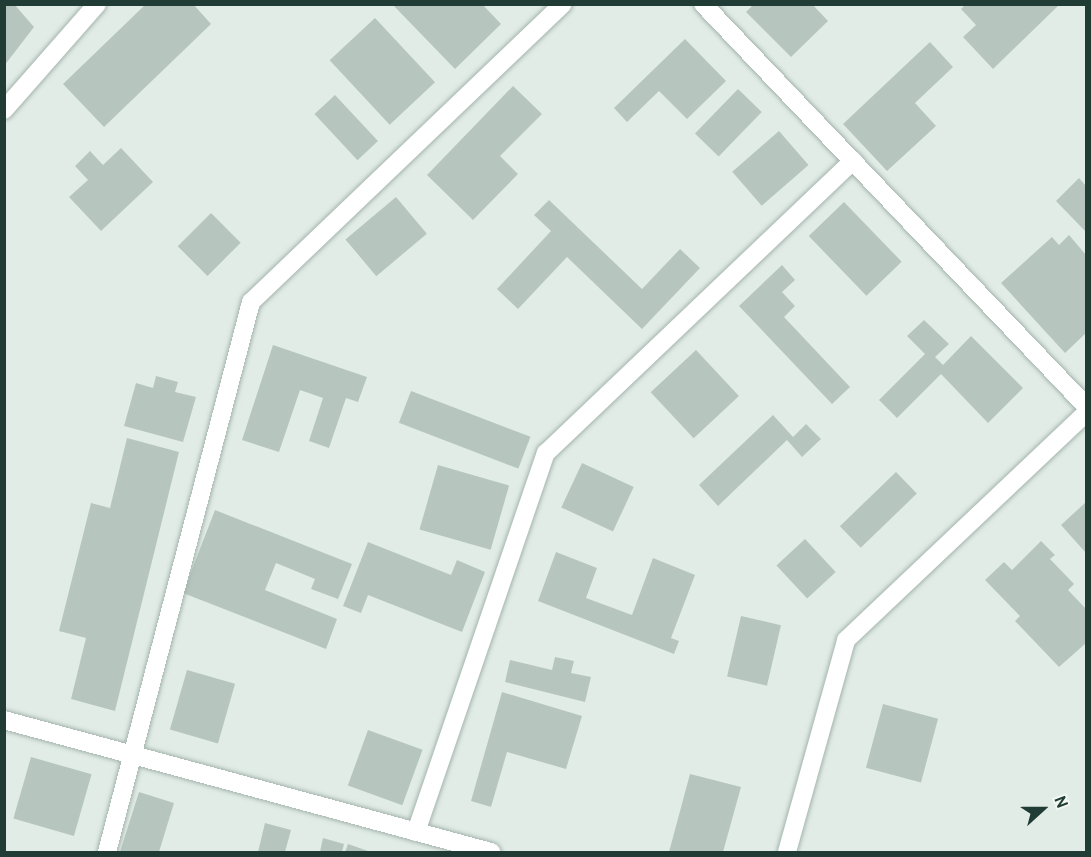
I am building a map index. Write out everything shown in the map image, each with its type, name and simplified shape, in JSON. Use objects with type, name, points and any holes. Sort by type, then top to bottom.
[{"type":"street","points":[[4,110],[97,4]]},
{"type":"street","points":[[107,852],[251,302],[563,4]]},
{"type":"street","points":[[704,4],[1086,406]]},
{"type":"street","points":[[416,832],[546,453],[853,161]]},
{"type":"street","points":[[787,852],[846,640],[1086,413]]},
{"type":"street","points":[[4,720],[491,852]]},
{"type":"building","points":[[4,4],[14,4],[34,27],[4,66]]},
{"type":"building","points":[[146,4],[193,4],[211,24],[104,127],[63,84]]},
{"type":"building","points":[[392,4],[482,4],[501,24],[455,69]]},
{"type":"building","points":[[754,4],[812,4],[828,21],[791,57],[746,12]]},
{"type":"building","points":[[966,4],[1060,4],[993,69],[963,37],[976,25],[961,9]]},
{"type":"building","points":[[375,18],[435,82],[390,125],[330,60]]},
{"type":"building","points":[[685,39],[726,81],[687,119],[659,91],[627,122],[614,108]]},
{"type":"building","points":[[930,42],[953,67],[915,103],[936,126],[887,171],[843,124]]},
{"type":"building","points":[[513,86],[542,114],[500,156],[518,174],[473,220],[427,175]]},
{"type":"building","points":[[738,89],[762,112],[719,157],[695,134]]},
{"type":"building","points":[[335,95],[378,141],[357,160],[315,114]]},
{"type":"building","points":[[779,131],[809,165],[762,206],[732,172]]},
{"type":"building","points":[[121,148],[153,182],[101,231],[69,197],[88,180],[75,166],[90,151],[103,165]]},
{"type":"building","points":[[1079,178],[1086,186],[1086,232],[1056,201]]},
{"type":"building","points":[[396,197],[427,234],[376,276],[345,239]]},
{"type":"building","points":[[549,200],[642,289],[680,249],[700,268],[642,329],[567,257],[518,309],[497,289],[551,231],[534,215]]},
{"type":"building","points":[[844,202],[902,262],[866,296],[809,236]]},
{"type":"building","points":[[211,213],[241,243],[207,276],[178,246]]},
{"type":"building","points":[[1069,235],[1086,255],[1086,333],[1065,353],[1001,283],[1052,237],[1059,245]]},
{"type":"building","points":[[782,265],[795,280],[782,292],[795,306],[784,317],[850,387],[832,404],[739,306]]},
{"type":"building","points":[[924,320],[949,344],[935,357],[943,365],[971,336],[1023,388],[988,423],[941,374],[897,418],[879,400],[925,354],[907,336]]},
{"type":"building","points":[[273,345],[367,377],[358,402],[346,398],[329,448],[309,441],[323,398],[300,390],[279,452],[242,440]]},
{"type":"building","points":[[696,350],[739,396],[694,438],[651,392]]},
{"type":"building","points":[[156,376],[178,382],[175,392],[196,397],[183,442],[124,426],[136,383],[153,388]]},
{"type":"building","points":[[411,391],[530,437],[518,469],[399,423]]},
{"type":"building","points":[[773,415],[793,437],[806,424],[821,439],[802,457],[787,440],[718,506],[699,485]]},
{"type":"building","points":[[127,438],[179,452],[115,711],[71,699],[86,638],[59,631],[91,503],[110,508]]},
{"type":"building","points":[[582,463],[634,487],[613,531],[561,507]]},
{"type":"building","points":[[438,465],[509,485],[491,550],[420,529]]},
{"type":"building","points":[[896,472],[917,494],[861,548],[840,526]]},
{"type":"building","points":[[1086,502],[1086,553],[1061,525]]},
{"type":"building","points":[[215,510],[352,564],[338,599],[311,589],[315,579],[276,563],[265,590],[337,619],[326,649],[183,593]]},
{"type":"building","points":[[805,539],[836,572],[807,599],[776,566]]},
{"type":"building","points":[[1041,541],[1055,555],[1050,559],[1074,584],[1068,590],[1086,609],[1086,643],[1059,667],[1015,621],[1020,616],[985,580],[1004,562],[1012,570]]},
{"type":"building","points":[[368,542],[451,575],[457,560],[485,572],[462,632],[368,595],[361,613],[343,606]]},
{"type":"building","points":[[556,552],[597,568],[586,598],[632,615],[653,558],[695,575],[671,638],[679,641],[674,654],[538,601]]},
{"type":"building","points":[[741,616],[781,625],[767,686],[727,676]]},
{"type":"building","points":[[555,657],[574,661],[571,673],[591,677],[585,702],[505,682],[510,660],[552,670]]},
{"type":"building","points":[[187,670],[235,684],[218,743],[170,730]]},
{"type":"building","points":[[502,692],[582,716],[566,769],[507,752],[491,807],[471,801]]},
{"type":"building","points":[[883,704],[938,719],[921,783],[866,768]]},
{"type":"building","points":[[368,730],[423,750],[402,805],[348,785]]},
{"type":"building","points":[[31,757],[92,774],[74,836],[13,819]]},
{"type":"building","points":[[690,774],[741,787],[723,852],[669,852]]},
{"type":"building","points":[[139,792],[174,803],[159,852],[120,852]]},
{"type":"building","points":[[265,823],[291,830],[285,852],[258,852]]},
{"type":"building","points":[[323,838],[344,844],[342,852],[320,852]]},
{"type":"building","points":[[348,844],[371,852],[345,852]]}]
